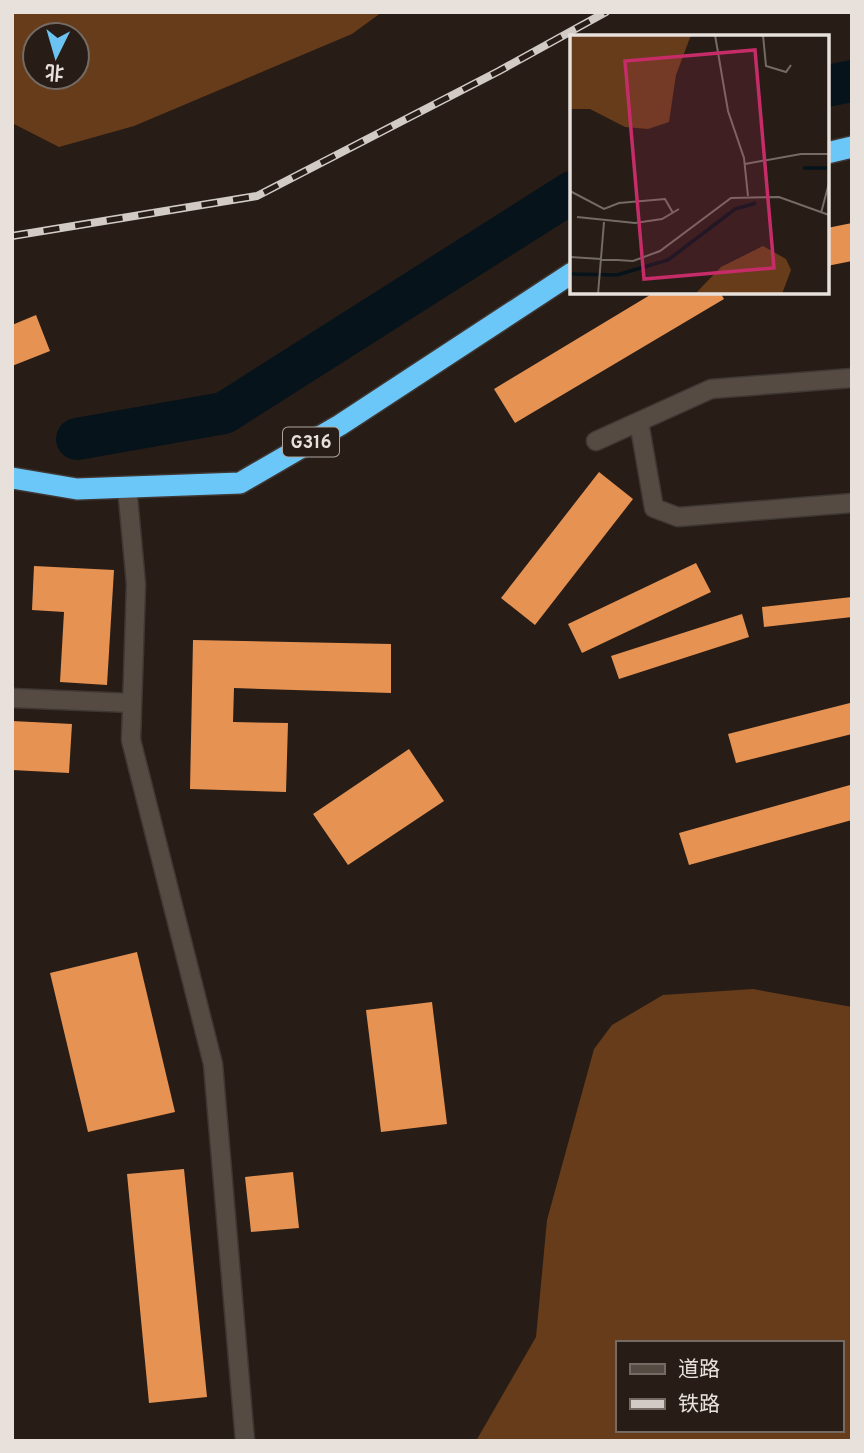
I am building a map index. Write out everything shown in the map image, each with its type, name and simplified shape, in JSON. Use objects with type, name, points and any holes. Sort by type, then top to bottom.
[{"type":"highway","points":[[829,153],[852,147]]},
{"type":"highway","name":"G316","points":[[12,478],[77,489],[240,484],[340,425],[570,274]]},
{"type":"street","points":[[596,441],[711,389],[852,378]]},
{"type":"street","points":[[639,422],[654,508],[678,517],[852,503]]},
{"type":"street","points":[[127,487],[136,584],[131,740],[213,1065],[245,1441]]},
{"type":"street","points":[[12,698],[132,703]]},
{"type":"shaded area","points":[[12,12],[382,12],[352,34],[134,126],[59,147],[12,123]]},
{"type":"shaded area","points":[[753,989],[852,1007],[852,1441],[476,1441],[536,1337],[547,1220],[594,1049],[612,1025],[663,995]]},
{"type":"building","points":[[852,223],[852,261],[829,266],[829,228]]},
{"type":"building","points":[[652,294],[721,294],[724,299],[515,423],[494,389]]},
{"type":"building","points":[[36,315],[50,351],[12,366],[12,325]]},
{"type":"building","points":[[599,472],[633,499],[535,625],[501,598]]},
{"type":"building","points":[[696,563],[711,592],[582,653],[568,624]]},
{"type":"building","points":[[34,566],[114,570],[107,685],[60,682],[64,612],[32,610]]},
{"type":"building","points":[[852,597],[852,617],[764,627],[762,607]]},
{"type":"building","points":[[742,614],[749,637],[619,679],[611,656]]},
{"type":"building","points":[[193,640],[391,644],[391,693],[234,688],[233,722],[288,723],[286,792],[190,789]]},
{"type":"building","points":[[850,703],[852,734],[736,763],[728,734]]},
{"type":"building","points":[[12,721],[72,724],[69,773],[12,770]]},
{"type":"building","points":[[409,749],[444,801],[348,865],[313,814]]},
{"type":"building","points":[[850,785],[852,820],[689,865],[679,833]]},
{"type":"building","points":[[137,952],[175,1112],[88,1132],[50,973]]},
{"type":"building","points":[[432,1002],[447,1124],[381,1132],[366,1010]]},
{"type":"building","points":[[184,1169],[207,1397],[149,1403],[127,1174]]},
{"type":"building","points":[[293,1172],[299,1228],[251,1232],[245,1177]]},
{"type":"waterway","points":[[829,86],[852,81]]},
{"type":"waterway","points":[[77,439],[224,413],[570,193]]},
{"type":"railway","points":[[12,236],[257,196],[499,71],[606,12]]}]
